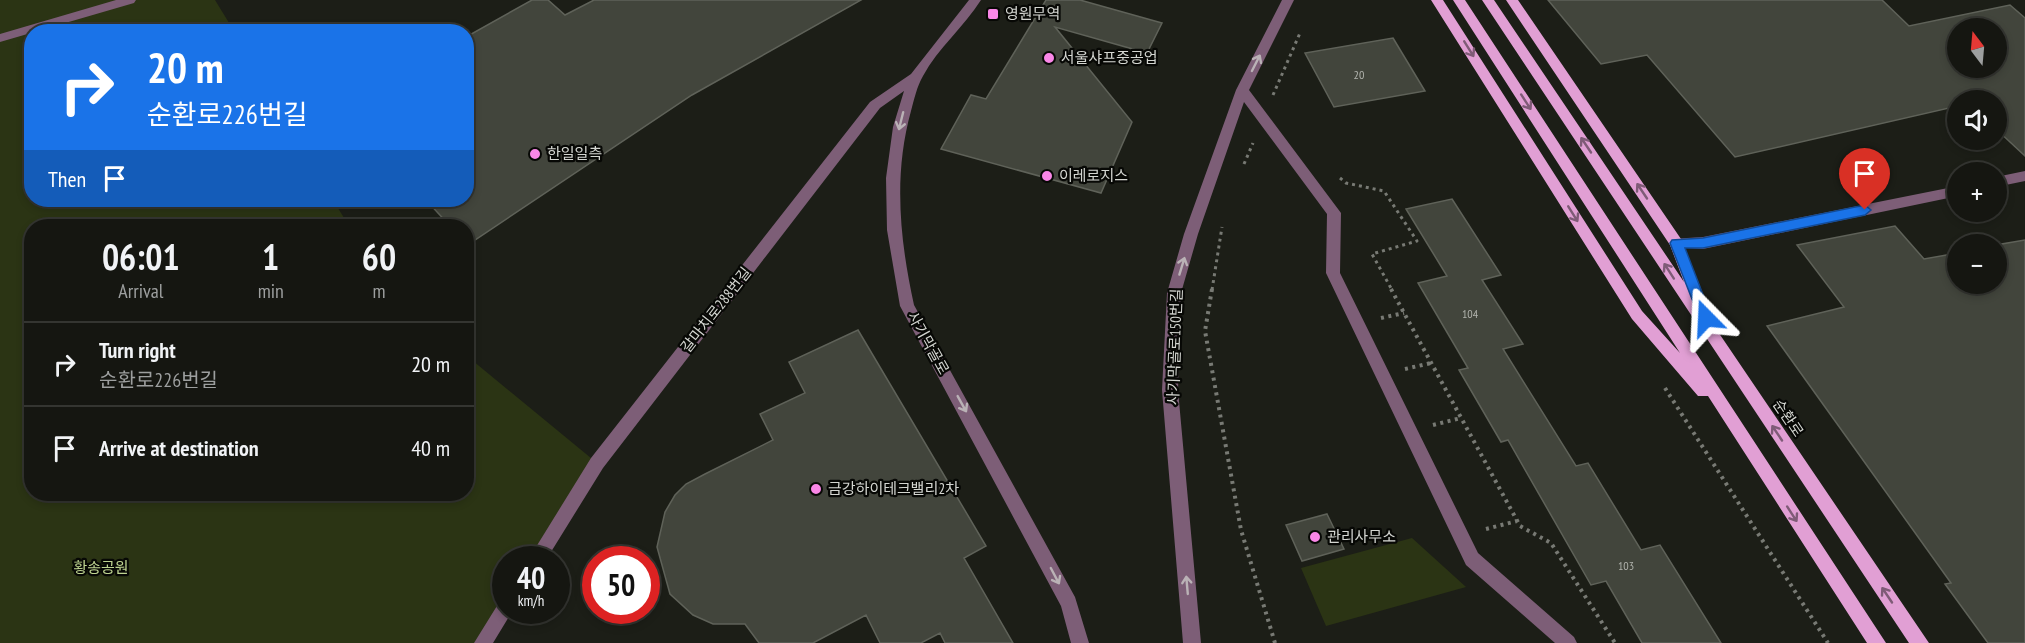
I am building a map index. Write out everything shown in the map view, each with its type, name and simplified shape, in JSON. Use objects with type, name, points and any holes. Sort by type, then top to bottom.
[{"type":"main road","points":[[1437,0],[1637,315],[1738,429]]},
{"type":"main road","points":[[1459,0],[1877,643]]},
{"type":"main road","name":"순환로","points":[[1488,0],[1920,643]]},
{"type":"main road","points":[[1512,0],[1676,243],[1713,337]]},
{"type":"street","points":[[48,24],[130,0]]},
{"type":"street","name":"사기막골로","points":[[975,0],[915,77],[901,120],[894,159],[893,206],[897,265],[907,306],[1069,603],[1080,643]]},
{"type":"street","name":"사기막골로150번길","points":[[1192,643],[1170,390],[1174,293],[1191,234],[1242,90],[1288,0]]},
{"type":"street","points":[[0,38],[24,31]]},
{"type":"street","name":"갈마치로288번길","points":[[545,546],[597,464],[875,105],[915,77]]},
{"type":"street","points":[[1242,90],[1334,213],[1334,273],[1472,559],[1568,643]]},
{"type":"street","points":[[2007,180],[2025,176]]},
{"type":"street","points":[[1676,243],[1703,243],[1947,192]]},
{"type":"street","points":[[483,643],[495,624]]},
{"type":"path","points":[[1242,169],[1301,32]]},
{"type":"path","points":[[1337,176],[1346,183],[1384,190],[1417,241],[1372,254],[1520,526],[1551,543],[1615,643]]},
{"type":"path","points":[[1222,221],[1205,330],[1241,530],[1275,643]]},
{"type":"green space","name":"황송공원","points":[[0,0],[215,0],[230,24],[24,24],[24,207],[337,207],[345,219],[24,219],[24,501],[474,501],[474,362],[597,463],[544,546],[492,546],[492,624],[495,624],[483,643],[0,643]]},
{"type":"green space","points":[[1412,538],[1466,587],[1326,626],[1301,568]]},
{"type":"building","name":"한일일측","points":[[532,0],[548,0],[565,15],[594,0],[861,0],[692,95],[474,241],[474,219],[444,219],[432,207],[474,207],[474,33]]},
{"type":"building","points":[[1046,0],[1080,0],[1162,23],[1147,53],[1055,27],[1132,122],[1101,193],[941,149],[971,95],[986,99]]},
{"type":"building","points":[[1548,0],[1882,0],[1909,26],[1947,18],[1947,78],[2007,78],[2007,18],[1947,18],[2010,5],[2025,18],[2025,156],[2007,139],[2007,90],[1947,90],[1947,109],[1735,157],[1647,55],[1601,64]]},
{"type":"building","points":[[1393,38],[1425,91],[1334,107],[1305,53]]},
{"type":"building","points":[[1452,199],[1501,275],[1482,280],[1523,344],[1503,349],[1576,466],[1588,463],[1641,550],[1660,545],[1721,643],[1642,643],[1606,581],[1591,585],[1508,440],[1501,442],[1459,370],[1468,368],[1418,283],[1447,276],[1406,209]]},
{"type":"building","points":[[1895,226],[1924,259],[1947,255],[1947,294],[2007,294],[2007,243],[2025,240],[2025,643],[1988,643],[1945,584],[1951,583],[1767,326],[1844,307],[1797,245]]},
{"type":"building","name":"금강하이테크밸리2차","points":[[858,330],[986,546],[964,558],[1013,643],[945,643],[940,633],[921,643],[880,643],[866,615],[813,643],[759,643],[745,624],[713,624],[693,615],[670,594],[660,558],[660,546],[657,546],[665,512],[675,495],[686,484],[773,440],[760,414],[805,393],[789,362]]},
{"type":"building","name":"관리사무소","points":[[1327,514],[1344,549],[1302,561],[1286,525]]},
{"type":"place","name":"영원무역","points":[[993,14]]},
{"type":"place","name":"서울샤프중공업","points":[[1049,58]]},
{"type":"place","name":"한일일측","points":[[535,154]]},
{"type":"place","name":"이레로지스","points":[[1047,176]]},
{"type":"place","name":"금강하이테크밸리2차","points":[[816,489]]},
{"type":"place","name":"관리사무소","points":[[1315,537]]},
{"type":"route","points":[[1706,318],[1676,243],[1703,243],[1865,210]]}]
